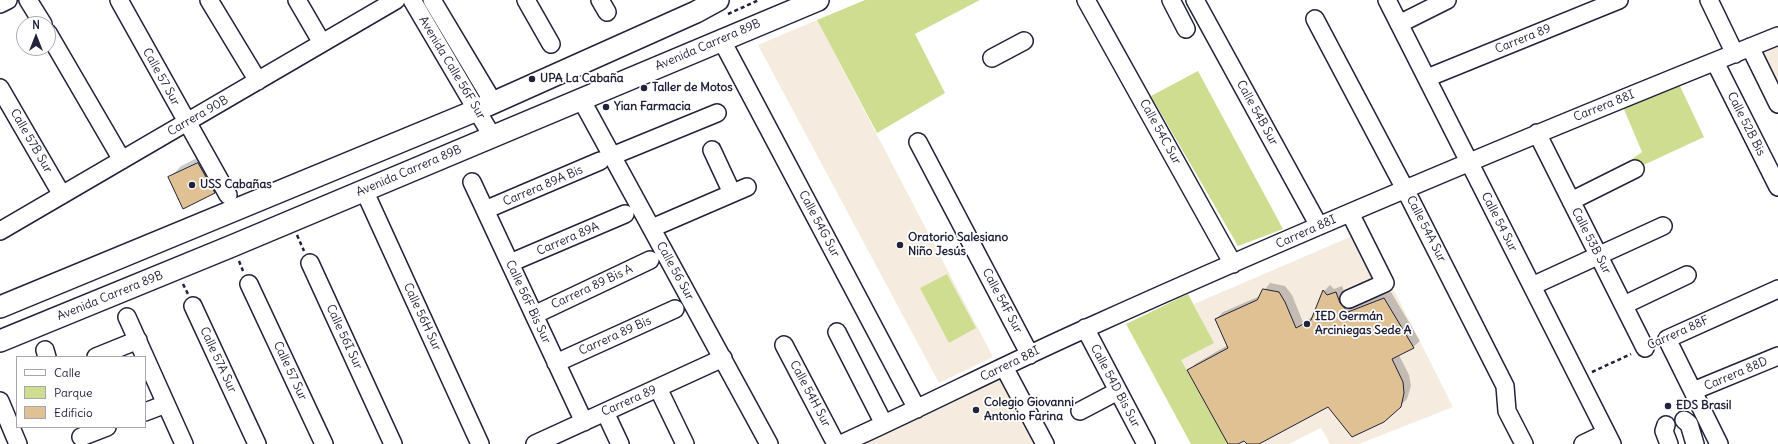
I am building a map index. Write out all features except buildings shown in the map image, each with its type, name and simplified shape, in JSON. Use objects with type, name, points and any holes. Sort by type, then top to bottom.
[{"type":"main road","points":[[0,307],[485,106],[696,12],[718,0]]},
{"type":"main road","name":"Avenida Carrera 89B","points":[[0,341],[232,246],[721,39],[818,0]]},
{"type":"street","points":[[0,4],[8,0]]},
{"type":"street","points":[[28,0],[37,16]]},
{"type":"street","name":"Calle 57 Sur","points":[[118,0],[228,195]]},
{"type":"street","points":[[209,0],[258,81]]},
{"type":"street","points":[[297,0],[322,43]]},
{"type":"street","name":"Carrera 90B","points":[[0,230],[396,0]]},
{"type":"street","name":"Avenida Calle 56F Sur","points":[[412,0],[485,106]]},
{"type":"street","name":"Avenida Calle 56F Sur","points":[[432,0],[485,106],[492,136]]},
{"type":"street","points":[[526,0],[552,44]]},
{"type":"street","name":"Calle 54C Sur","points":[[1086,0],[1233,264]]},
{"type":"street","points":[[1171,0],[1186,29]]},
{"type":"street","name":"Calle 54B Sur","points":[[1195,0],[1319,226]]},
{"type":"street","name":"Calle 54 Sur","points":[[1387,0],[1609,438]]},
{"type":"street","points":[[1399,24],[1447,0]]},
{"type":"street","name":"Carrera 89","points":[[1426,78],[1619,0]]},
{"type":"street","points":[[1709,0],[1778,104]]},
{"type":"street","name":"Calle 54A Sur","points":[[1315,19],[1405,188],[1505,386],[1507,410],[1524,444]]},
{"type":"street","name":"Carrera 88I","points":[[841,444],[1085,328],[1405,188],[1537,133],[1683,79],[1715,62],[1778,36]]},
{"type":"street","name":"Calle 54G Sur","points":[[721,39],[916,409]]},
{"type":"street","points":[[992,58],[1024,40]]},
{"type":"street","points":[[56,47],[122,160]]},
{"type":"street","name":"Calle 52B Bis","points":[[1715,62],[1778,187]]},
{"type":"street","name":"Calle 57B Sur","points":[[0,88],[62,195]]},
{"type":"street","name":"Calle 56 Sur","points":[[581,99],[606,159],[652,228],[770,444]]},
{"type":"street","name":"Carrera 89A Bis","points":[[485,210],[717,113]]},
{"type":"street","name":"Calle 53B Sur","points":[[1537,133],[1645,348]]},
{"type":"street","name":"Calle 54F Sur","points":[[918,142],[1030,355]]},
{"type":"street","points":[[652,228],[740,190],[712,150]]},
{"type":"street","points":[[1571,201],[1635,169]]},
{"type":"street","name":"Calle 56F Bis Sur","points":[[472,182],[584,422]]},
{"type":"street","name":"Calle 56H Sur","points":[[364,190],[480,444]]},
{"type":"street","points":[[1349,299],[1385,283],[1350,212]]},
{"type":"street","name":"Carrera 89A","points":[[510,263],[626,214]]},
{"type":"street","points":[[1532,286],[1662,226]]},
{"type":"street","name":"Carrera 89 Bis A","points":[[534,314],[650,260]]},
{"type":"street","name":"Calle 56I Sur","points":[[310,263],[393,444]]},
{"type":"street","points":[[1624,305],[1687,275]]},
{"type":"street","name":"Calle 57 Sur","points":[[249,284],[324,444]]},
{"type":"street","name":"Carrera 88F","points":[[1693,391],[1666,338],[1778,289]]},
{"type":"street","name":"Calle 57A Sur","points":[[193,306],[257,444]]},
{"type":"street","name":"Carrera 89 Bis","points":[[556,362],[675,309]]},
{"type":"street","points":[[127,317],[145,356]]},
{"type":"street","name":"Calle 54D Bis Sur","points":[[1085,328],[1118,391],[1140,442]]},
{"type":"street","points":[[837,332],[884,424]]},
{"type":"street","points":[[98,356],[138,340]]},
{"type":"street","name":"Calle 54H Sur","points":[[784,345],[836,444]]},
{"type":"street","name":"Carrera 88D","points":[[1693,391],[1778,356]]},
{"type":"street","points":[[146,358],[184,444]]},
{"type":"street","name":"Carrera 89","points":[[546,442],[605,412],[723,358]]},
{"type":"street","points":[[1004,367],[1045,444]]},
{"type":"street","points":[[658,388],[685,444]]},
{"type":"street","points":[[1080,411],[1118,391]]},
{"type":"street","points":[[1693,391],[1719,444]]},
{"type":"street","points":[[0,401],[18,444]]},
{"type":"street","points":[[146,412],[166,404]]},
{"type":"street","points":[[605,412],[620,444]]},
{"type":"street","points":[[1684,420],[1689,424],[1695,444]]},
{"type":"street","points":[[1666,425],[1664,431],[1669,444]]},
{"type":"street","points":[[80,436],[104,428]]},
{"type":"street","points":[[1583,444],[1609,438]]},
{"type":"path","points":[[294,229],[310,263]]},
{"type":"path","points":[[238,260],[249,284]]},
{"type":"path","points":[[182,282],[193,306]]},
{"type":"path","name":"Carrera 88F","points":[[1578,378],[1645,348]]},
{"type":"shaded area","name":"Oratorio Salesiano Niño Jesús","points":[[817,20],[993,357],[939,383],[758,45]]},
{"type":"shaded area","points":[[1778,44],[1778,86],[1761,51]]},
{"type":"shaded area","name":"IED Germán Arciniegas Sede A","points":[[1364,231],[1453,407],[1359,444],[1330,444],[1321,428],[1289,444],[1191,444],[1153,374],[1213,343],[1194,304]]},
{"type":"shaded area","name":"Colegio Giovanni Antonio Farina","points":[[1003,375],[1040,444],[858,444]]},
{"type":"green space","points":[[865,0],[980,0],[915,34],[945,93],[877,133],[817,20]]},
{"type":"green space","points":[[1198,71],[1283,229],[1238,246],[1151,96]]},
{"type":"green space","points":[[1680,86],[1704,137],[1635,169],[1632,159],[1642,152],[1623,107]]},
{"type":"green space","points":[[947,274],[976,328],[949,343],[920,288]]},
{"type":"green space","points":[[1188,294],[1214,343],[1181,360],[1228,444],[1191,444],[1126,324]]},
{"type":"place","name":"UPA La Cabaña","points":[[532,79]]},
{"type":"place","name":"Taller de Motos","points":[[644,88]]},
{"type":"place","name":"Yian Farmacia","points":[[606,107]]},
{"type":"place","name":"USS Cabañas","points":[[192,185]]},
{"type":"place","name":"Oratorio Salesiano Niño Jesús","points":[[900,245]]},
{"type":"place","name":"IED Germán Arciniegas Sede A","points":[[1307,324]]},
{"type":"place","name":"EDS Brasil","points":[[1668,406]]},
{"type":"place","name":"Colegio Giovanni Antonio Farina","points":[[976,410]]}]
